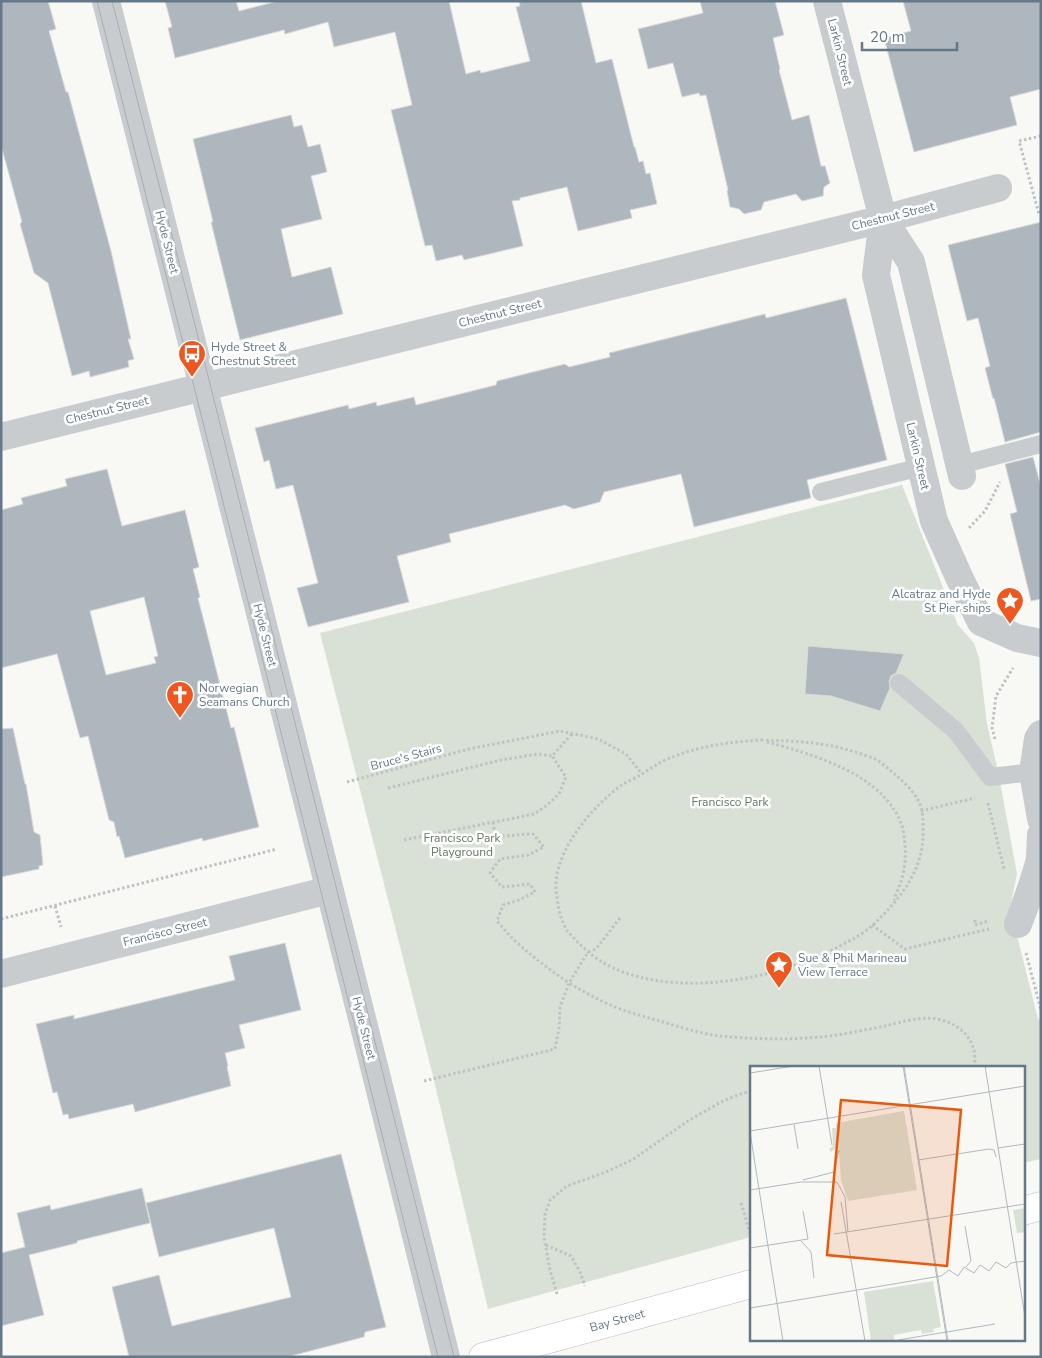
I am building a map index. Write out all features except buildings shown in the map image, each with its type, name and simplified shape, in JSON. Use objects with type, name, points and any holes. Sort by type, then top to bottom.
[{"type":"main road","points":[[1024,1210],[1041,1206]]},
{"type":"main road","name":"Bay Street","points":[[483,1357],[750,1284]]},
{"type":"street","name":"Hyde Street","points":[[106,1],[446,1357]]},
{"type":"street","name":"Larkin Street","points":[[827,1],[882,219],[911,262],[961,471]]},
{"type":"street","name":"Chestnut Street","points":[[1,437],[882,219],[998,188]]},
{"type":"street","name":"Larkin Street","points":[[882,219],[876,275],[934,521],[958,577],[981,622],[1017,638],[1041,643]]},
{"type":"street","points":[[1039,737],[1033,772],[1041,819]]},
{"type":"street","points":[[1018,924],[1034,883],[1039,862],[1041,835]]},
{"type":"street","name":"Francisco Street","points":[[1,974],[329,890]]},
{"type":"lane","points":[[961,471],[1041,444]]},
{"type":"lane","points":[[821,492],[921,467]]},
{"type":"lane","points":[[899,683],[956,731],[990,777],[1033,772]]},
{"type":"path","points":[[1041,136],[1019,141],[1039,214],[1041,214]]},
{"type":"path","points":[[966,532],[985,511],[1000,482]]},
{"type":"path","points":[[996,744],[992,728],[996,696],[1013,667]]},
{"type":"path","name":"Bruce's Stairs","points":[[347,782],[469,749],[560,731],[598,739],[626,754],[642,774]]},
{"type":"path","points":[[552,756],[572,733]]},
{"type":"path","points":[[761,740],[815,756],[843,768],[863,779],[877,790],[894,810],[903,830],[906,854],[902,878],[892,905]]},
{"type":"path","points":[[761,740],[816,742],[849,750],[875,760],[898,777],[911,790],[920,804],[923,819],[924,841],[919,864],[910,882],[892,905],[872,925],[845,944],[811,960],[778,971],[707,983],[669,983],[628,974],[596,960],[565,928],[558,908],[556,883],[559,867],[578,829],[603,802],[624,784],[662,762],[693,750],[730,742],[761,740]]},
{"type":"path","points":[[388,788],[501,760],[538,754],[552,756],[566,776],[559,794],[534,814],[404,840]]},
{"type":"path","points":[[986,796],[1005,870]]},
{"type":"path","points":[[493,822],[495,835],[533,834],[544,847],[528,855],[500,859],[490,873],[502,887],[530,884],[535,892],[503,905],[497,921],[509,937],[528,953],[569,983],[607,1003],[646,1017],[718,1036],[777,1039],[821,1037],[925,1018],[940,1019],[955,1025],[967,1036],[974,1046],[976,1060],[974,1066]]},
{"type":"path","points":[[1,919],[277,849]]},
{"type":"path","points":[[55,906],[61,927]]},
{"type":"path","points":[[424,1081],[555,1049],[560,1007],[569,983],[588,952],[596,949],[620,918]]},
{"type":"path","points":[[975,920],[976,925],[985,922]]},
{"type":"path","points":[[872,925],[905,949],[993,928],[991,920]]},
{"type":"path","points":[[1018,924],[1041,1010]]},
{"type":"path","points":[[557,1294],[544,1237],[545,1214],[550,1200],[567,1186],[632,1160],[688,1121],[721,1102],[750,1092]]},
{"type":"path","points":[[741,1203],[750,1233]]},
{"type":"path","points":[[546,1245],[571,1256],[585,1286]]},
{"type":"green space","name":"Francisco Park","points":[[902,485],[958,625],[974,643],[979,658],[987,724],[998,771],[1017,874],[1010,908],[1038,1019],[1041,1020],[1041,1159],[1024,1163],[1024,1066],[750,1066],[750,1237],[488,1309],[433,1076],[320,633]]},
{"type":"tram line","points":[[97,1],[438,1357]]},
{"type":"tram line","points":[[112,1],[454,1357]]},
{"type":"place","name":"Hyde Street & Chestnut Street","points":[[192,378]]},
{"type":"place","name":"Alcatraz and Hyde St Pier ships","points":[[1010,625]]},
{"type":"place","name":"Norwegian Seamans Church","points":[[180,719]]},
{"type":"place","name":"Sue & Phil Marineau View Terrace","points":[[779,989]]},
{"type":"park label","name":"Francisco Park Playground","points":[[462,845]]}]
